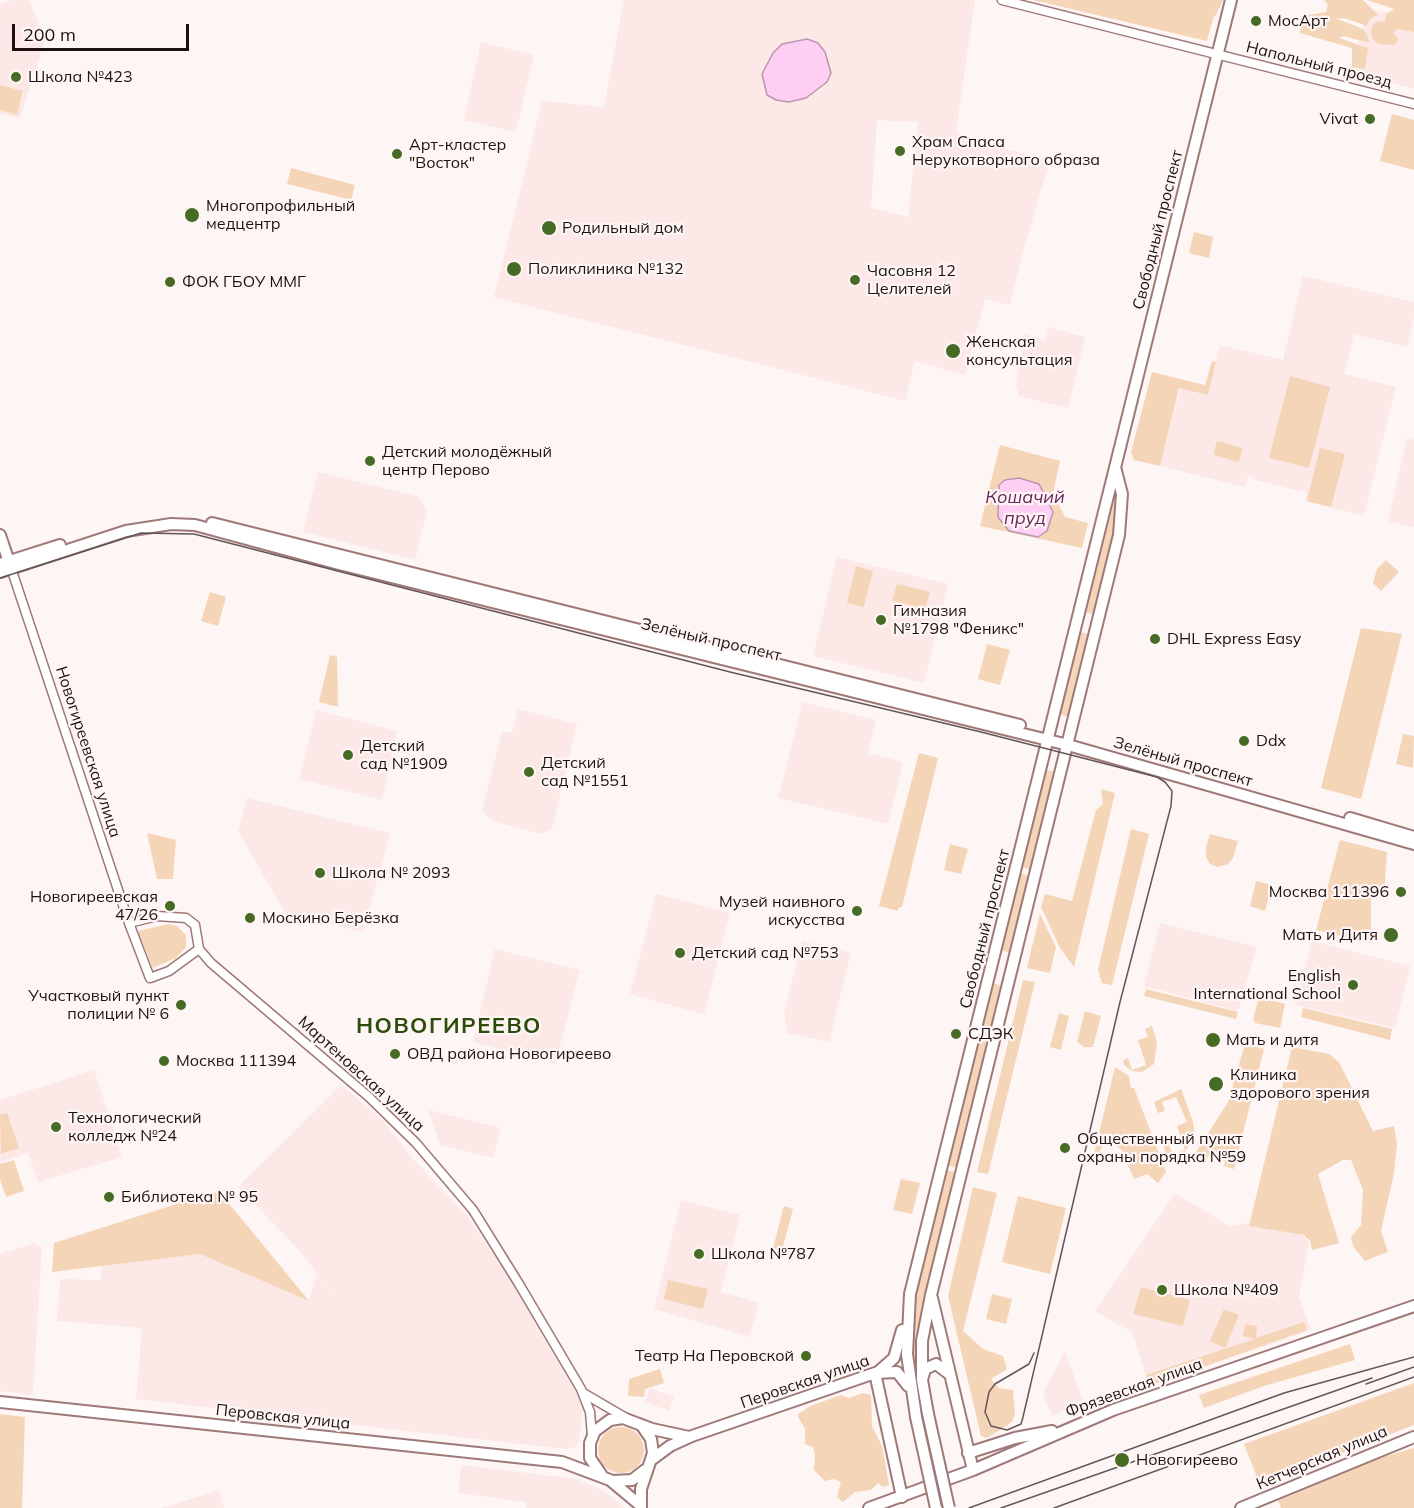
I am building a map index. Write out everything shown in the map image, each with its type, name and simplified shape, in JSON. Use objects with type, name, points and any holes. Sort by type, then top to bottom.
[{"type":"main road","name":"Свободный проспект","points":[[912,1401],[907,1338],[910,1294],[1231,0]]},
{"type":"main road","name":"Свободный проспект","points":[[949,1508],[922,1380],[922,1341],[931,1295],[1121,525],[1122,494],[1116,467]]},
{"type":"main road","name":"Зелёный проспект","points":[[5,566],[136,521],[160,517],[195,519],[1069,741],[1414,837]]},
{"type":"main road","name":"Новогиреевская улица","points":[[0,535],[5,566]]},
{"type":"main road","name":"Зелёный проспект","points":[[1069,741],[1414,844]]},
{"type":"main road","points":[[902,1497],[875,1373],[886,1367],[897,1353],[910,1294]]},
{"type":"main road","points":[[931,1295],[973,1470]]},
{"type":"main road","name":"Фрязевская улица","points":[[869,1508],[973,1470],[1122,1407],[1414,1306]]},
{"type":"main road","points":[[922,1380],[925,1369],[932,1364],[941,1365],[949,1377]]},
{"type":"main road","name":"Перовская улица","points":[[650,1463],[670,1446],[692,1437],[875,1373],[891,1371],[901,1374],[912,1401]]},
{"type":"main road","points":[[912,1401],[936,1508]]},
{"type":"main road","name":"Перовская улица","points":[[0,1402],[562,1462],[607,1478]]},
{"type":"main road","points":[[562,1462],[578,1457],[599,1427],[610,1420],[635,1422],[679,1436],[692,1437]]},
{"type":"main road","points":[[635,1422],[651,1439],[650,1463],[641,1489],[641,1506]]},
{"type":"main road","points":[[969,1453],[1015,1438],[1070,1428]]},
{"type":"main road","name":"Кетчерская улица","points":[[1241,1508],[1414,1437]]},
{"type":"main road","points":[[591,1440],[592,1464],[641,1506]]},
{"type":"main road","points":[[607,1478],[632,1480],[650,1463]]},
{"type":"street","name":"Напольный проезд","points":[[1002,0],[1414,104]]},
{"type":"street","name":"Новогиреевская улица","points":[[5,566],[150,978],[169,971],[199,949]]},
{"type":"street","points":[[129,922],[157,916],[186,918],[195,925],[199,949]]},
{"type":"street","name":"Мартеновская улица","points":[[199,949],[211,963],[393,1119],[458,1190],[484,1228],[581,1389]]},
{"type":"street","points":[[581,1389],[591,1400],[635,1422]]},
{"type":"street","points":[[581,1389],[590,1412],[591,1440]]},
{"type":"shaded area","name":"Школа №423","points":[[13,0],[29,0],[45,40],[20,118],[0,114],[0,4]]},
{"type":"shaded area","points":[[624,0],[975,0],[956,132],[1008,150],[1050,160],[1010,305],[985,299],[965,375],[915,361],[905,401],[494,297],[542,101],[604,107]],"holes":[[[877,120],[918,122],[908,217],[871,208]]]},
{"type":"shaded area","points":[[1033,0],[1223,0],[1215,17],[1214,15],[1207,41]]},
{"type":"shaded area","points":[[1324,0],[1363,0],[1378,15],[1370,19],[1367,26],[1347,19],[1335,18],[1363,29],[1367,35],[1370,43],[1343,36],[1339,38],[1368,48],[1365,69],[1352,67],[1352,48],[1300,33],[1303,16],[1326,12],[1328,5]]},
{"type":"shaded area","points":[[1367,0],[1414,0],[1414,32],[1398,29],[1393,32],[1398,39],[1395,45],[1378,44],[1372,38],[1371,29],[1375,22],[1385,21],[1386,14],[1394,9]]},
{"type":"shaded area","points":[[1368,8],[1414,20],[1414,89],[1350,72]]},
{"type":"shaded area","points":[[481,42],[534,55],[516,132],[464,120]]},
{"type":"shaded area","points":[[0,85],[23,91],[17,115],[0,110]]},
{"type":"shaded area","points":[[1392,114],[1414,120],[1414,170],[1380,161]]},
{"type":"shaded area","points":[[291,168],[355,185],[351,200],[287,184]]},
{"type":"shaded area","points":[[1194,232],[1213,237],[1209,258],[1189,253]]},
{"type":"shaded area","points":[[1303,276],[1414,302],[1414,317],[1407,347],[1354,334],[1344,374],[1396,387],[1364,516],[1305,501],[1307,493],[1255,480],[1254,477],[1248,476],[1245,487],[1160,466],[1180,388],[1208,395],[1220,345],[1283,360]]},
{"type":"shaded area","points":[[1048,327],[1085,337],[1068,408],[1019,396],[1016,385],[1024,334],[1045,340]]},
{"type":"shaded area","points":[[1212,361],[1216,362],[1208,395],[1179,388],[1160,466],[1134,460],[1131,452],[1152,372],[1205,385]]},
{"type":"shaded area","points":[[1290,376],[1330,387],[1309,468],[1269,458]]},
{"type":"shaded area","points":[[1407,438],[1414,440],[1414,527],[1388,521]]},
{"type":"shaded area","points":[[1217,441],[1243,448],[1239,462],[1213,455]]},
{"type":"shaded area","points":[[1000,445],[1060,461],[1053,494],[1065,517],[1088,523],[1082,548],[980,526]]},
{"type":"shaded area","points":[[1320,448],[1345,454],[1331,507],[1307,501]]},
{"type":"shaded area","points":[[318,472],[419,497],[427,511],[415,560],[303,532]]},
{"type":"shaded area","points":[[1117,489],[1114,532],[1096,615],[1085,612]]},
{"type":"shaded area","name":"Гимназия №1798 \"Феникс\"","points":[[837,557],[948,584],[924,683],[813,656]]},
{"type":"shaded area","points":[[1386,560],[1399,572],[1381,591],[1373,583],[1377,569]]},
{"type":"shaded area","points":[[856,566],[873,571],[864,607],[847,603]]},
{"type":"shaded area","points":[[897,584],[930,592],[925,609],[892,601]]},
{"type":"shaded area","points":[[210,592],[226,597],[218,626],[201,621]]},
{"type":"shaded area","points":[[1361,628],[1402,634],[1361,799],[1321,788]]},
{"type":"shaded area","points":[[1080,632],[1091,635],[1070,716],[1065,716],[1060,714]]},
{"type":"shaded area","points":[[987,644],[1010,650],[1000,685],[978,679]]},
{"type":"shaded area","points":[[330,655],[337,657],[338,707],[319,702]]},
{"type":"shaded area","points":[[803,702],[876,720],[868,753],[903,762],[888,824],[778,798]]},
{"type":"shaded area","name":"Детский сад №1551","points":[[518,709],[577,724],[552,829],[541,834],[495,822],[482,811],[502,731],[512,733]]},
{"type":"shaded area","name":"Детский сад №1909","points":[[316,710],[397,731],[382,800],[299,779]]},
{"type":"shaded area","points":[[1403,734],[1414,736],[1413,768],[1396,764]]},
{"type":"shaded area","points":[[919,753],[938,758],[902,907],[899,907],[898,911],[879,906]]},
{"type":"shaded area","points":[[1046,770],[1057,772],[1032,870],[1021,867]]},
{"type":"shaded area","points":[[1101,789],[1115,793],[1074,967],[1060,948],[1041,907],[1045,894],[1072,901],[1096,810],[1103,804]]},
{"type":"shaded area","name":"Школа № 2093","points":[[247,798],[390,833],[363,932],[285,913],[238,831]]},
{"type":"shaded area","points":[[1131,829],[1149,834],[1112,985],[1102,983],[1098,970]]},
{"type":"shaded area","points":[[147,833],[176,840],[173,879],[157,879]]},
{"type":"shaded area","points":[[1210,834],[1238,841],[1233,858],[1228,864],[1218,867],[1210,864],[1206,857],[1206,847]]},
{"type":"shaded area","points":[[1340,840],[1387,852],[1384,896],[1371,897],[1371,943],[1316,930]]},
{"type":"shaded area","points":[[950,844],[968,849],[961,874],[944,870]]},
{"type":"shaded area","points":[[1020,873],[1030,876],[1011,953],[1000,950]]},
{"type":"shaded area","points":[[1256,881],[1272,885],[1265,911],[1250,906]]},
{"type":"shaded area","name":"Детский сад №753","points":[[656,894],[730,913],[704,1014],[630,994]]},
{"type":"shaded area","points":[[1040,914],[1056,947],[1050,973],[1027,968]]},
{"type":"shaded area","points":[[1160,923],[1257,947],[1238,1011],[1144,986]]},
{"type":"shaded area","points":[[169,924],[177,926],[186,935],[186,947],[176,958],[153,968],[138,931]]},
{"type":"shaded area","points":[[802,941],[851,953],[829,1042],[788,1033],[784,1013]]},
{"type":"shaded area","name":"English International School","points":[[1312,941],[1410,966],[1395,1028],[1295,1005]]},
{"type":"shaded area","points":[[495,949],[580,970],[555,1064],[473,1042]]},
{"type":"shaded area","points":[[1023,980],[1035,982],[988,1174],[977,1172]]},
{"type":"shaded area","points":[[992,983],[1003,986],[957,1168],[947,1165]]},
{"type":"shaded area","points":[[1146,989],[1238,1012],[1236,1019],[1144,996]]},
{"type":"shaded area","points":[[1259,997],[1285,1004],[1280,1028],[1255,1023],[1253,1019]]},
{"type":"shaded area","points":[[1303,1008],[1392,1029],[1390,1040],[1301,1017]]},
{"type":"shaded area","points":[[1085,1011],[1101,1016],[1093,1047],[1084,1047],[1077,1042]]},
{"type":"shaded area","points":[[1059,1013],[1069,1016],[1061,1050],[1050,1047]]},
{"type":"shaded area","points":[[1152,1026],[1157,1042],[1154,1064],[1142,1072],[1132,1071],[1124,1065],[1123,1060],[1128,1058],[1132,1070],[1146,1065],[1138,1040],[1148,1037],[1145,1029]]},
{"type":"shaded area","points":[[1245,1044],[1264,1049],[1234,1169],[1224,1166],[1225,1161],[1208,1156],[1206,1161],[1193,1157],[1228,1102]]},
{"type":"shaded area","points":[[1292,1047],[1329,1054],[1339,1062],[1373,1131],[1394,1126],[1397,1143],[1394,1173],[1381,1231],[1388,1252],[1365,1261],[1353,1246],[1351,1237],[1361,1225],[1363,1190],[1351,1160],[1343,1160],[1318,1174],[1339,1243],[1312,1250],[1310,1241],[1304,1235],[1249,1226]]},
{"type":"shaded area","points":[[1115,1067],[1129,1076],[1131,1088],[1134,1088],[1166,1172],[1158,1183],[1147,1174],[1134,1179],[1122,1150],[1117,1146],[1103,1146],[1097,1156],[1094,1154]]},
{"type":"shaded area","name":"Технологический колледж №24","points":[[94,1070],[122,1157],[38,1182],[28,1153],[0,1162],[0,1100]]},
{"type":"shaded area","points":[[341,1085],[383,1120],[411,1157],[468,1217],[515,1287],[583,1405],[579,1441],[575,1447],[566,1449],[136,1399],[142,1328],[57,1321],[60,1279],[101,1280],[101,1265],[200,1254],[309,1301],[317,1274],[351,1318],[300,1251],[238,1187]]},
{"type":"shaded area","points":[[1181,1089],[1193,1122],[1195,1137],[1181,1157],[1170,1163],[1163,1145],[1168,1143],[1173,1155],[1185,1150],[1177,1126],[1187,1122],[1176,1097],[1162,1102],[1165,1111],[1158,1113],[1154,1102]]},
{"type":"shaded area","points":[[428,1110],[501,1128],[493,1158],[440,1145]]},
{"type":"shaded area","points":[[7,1113],[19,1148],[1,1154],[0,1115]]},
{"type":"shaded area","points":[[14,1160],[24,1191],[6,1197],[0,1179],[0,1164]]},
{"type":"shaded area","points":[[946,1170],[956,1172],[921,1314],[917,1372],[914,1372],[913,1306]]},
{"type":"shaded area","points":[[901,1179],[920,1183],[912,1214],[893,1210]]},
{"type":"shaded area","points":[[973,1187],[997,1193],[963,1331],[983,1349],[1003,1356],[1007,1369],[991,1379],[999,1388],[1013,1390],[1015,1414],[1012,1422],[987,1438],[981,1436],[948,1296]]},
{"type":"shaded area","points":[[214,1192],[222,1195],[309,1301],[200,1254],[52,1272],[54,1243]]},
{"type":"shaded area","points":[[1175,1193],[1229,1226],[1256,1222],[1299,1231],[1309,1243],[1299,1297],[1311,1330],[1149,1386],[1132,1332],[1095,1311]]},
{"type":"shaded area","points":[[1018,1196],[1066,1208],[1050,1274],[1002,1262]]},
{"type":"shaded area","name":"Школа №787","points":[[681,1200],[740,1215],[721,1292],[759,1303],[750,1337],[654,1309]]},
{"type":"shaded area","points":[[784,1206],[793,1209],[782,1250],[773,1248]]},
{"type":"shaded area","points":[[35,1243],[42,1247],[33,1395],[0,1391],[0,1254]]},
{"type":"shaded area","points":[[668,1280],[708,1289],[703,1309],[664,1299]]},
{"type":"shaded area","points":[[1141,1287],[1190,1300],[1183,1326],[1133,1314]]},
{"type":"shaded area","points":[[992,1294],[1012,1299],[1006,1324],[986,1319]]},
{"type":"shaded area","points":[[1224,1309],[1239,1315],[1225,1348],[1210,1341]]},
{"type":"shaded area","points":[[1304,1322],[1307,1330],[1149,1386],[1146,1375],[1255,1339],[1243,1336],[1245,1324],[1257,1326],[1256,1338]]},
{"type":"shaded area","points":[[1350,1344],[1355,1360],[1264,1386],[1204,1408],[1199,1395]]},
{"type":"shaded area","points":[[1065,1351],[1084,1404],[1052,1415],[1044,1397],[1045,1389]]},
{"type":"shaded area","points":[[660,1369],[664,1383],[645,1389],[644,1397],[628,1396],[629,1379]]},
{"type":"shaded area","points":[[1414,1383],[1414,1425],[1260,1485],[1244,1444]]},
{"type":"shaded area","points":[[650,1388],[674,1397],[669,1411],[645,1402]]},
{"type":"shaded area","points":[[863,1393],[871,1395],[872,1426],[882,1446],[889,1485],[883,1487],[878,1483],[871,1490],[855,1492],[843,1502],[837,1497],[841,1482],[833,1479],[825,1481],[814,1470],[813,1447],[805,1444],[805,1429],[797,1415],[810,1406],[841,1395],[849,1398]]},
{"type":"shaded area","points":[[0,1414],[25,1417],[22,1508],[0,1508]]},
{"type":"shaded area","points":[[621,1427],[630,1428],[637,1434],[643,1441],[643,1459],[637,1466],[630,1472],[621,1473],[612,1472],[605,1466],[599,1459],[598,1450],[599,1441],[605,1434],[612,1428]]},
{"type":"shaded area","points":[[1414,1448],[1414,1508],[1281,1508],[1278,1501],[1370,1461]]},
{"type":"shaded area","points":[[461,1465],[577,1479],[604,1491],[625,1508],[526,1508],[526,1502],[458,1493]]},
{"type":"shaded area","points":[[219,1490],[224,1508],[161,1508],[214,1492]]},
{"type":"water","points":[[807,39],[818,43],[825,52],[831,73],[827,82],[806,98],[789,102],[776,100],[767,95],[762,74],[773,53],[782,44]]},
{"type":"water","name":"Кошачий пруд","points":[[1019,478],[1039,484],[1053,512],[1047,531],[1038,537],[1009,531],[998,517],[999,485],[1005,480]]},
{"type":"tram line","points":[[0,578],[141,533],[194,534],[730,672],[981,732],[1157,777],[1165,782],[1172,791],[1171,806],[1120,1002],[1023,1417],[1021,1424],[1007,1430],[991,1426],[985,1412],[989,1392],[995,1384],[1029,1364],[1034,1353]]},
{"type":"railway","points":[[969,1508],[1284,1393],[1414,1357]]},
{"type":"railway","points":[[1366,1384],[1414,1367]]},
{"type":"railway","points":[[1054,1508],[1414,1377]]},
{"type":"railway","points":[[1001,1508],[1372,1378]]},
{"type":"place","name":"МосАрт","points":[[1256,21]]},
{"type":"place","name":"Школа №423","points":[[16,77]]},
{"type":"place","name":"Vivat","points":[[1370,119]]},
{"type":"place","name":"Храм Спаса Нерукотворного образа","points":[[900,151]]},
{"type":"place","name":"Арт-кластер \"Восток\"","points":[[397,154]]},
{"type":"place","name":"Многопрофильный медцентр","points":[[192,215]]},
{"type":"place","name":"Родильный дом","points":[[549,228]]},
{"type":"place","name":"Поликлиника №132","points":[[514,269]]},
{"type":"place","name":"Часовня 12 Целителей","points":[[855,280]]},
{"type":"place","name":"ФОК ГБОУ ММГ","points":[[170,282]]},
{"type":"place","name":"Женская консультация","points":[[953,351]]},
{"type":"place","name":"Детский молодёжный центр Перово","points":[[370,461]]},
{"type":"place","name":"Гимназия №1798 \"Феникс\"","points":[[881,620]]},
{"type":"place","name":"DHL Express Easy","points":[[1155,639]]},
{"type":"place","name":"Ddx","points":[[1244,741]]},
{"type":"place","name":"Детский сад №1909","points":[[348,755]]},
{"type":"place","name":"Детский сад №1551","points":[[529,772]]},
{"type":"place","name":"Школа № 2093","points":[[320,873]]},
{"type":"place","name":"Москва 111396","points":[[1401,892]]},
{"type":"place","name":"Новогиреевская 47/26","points":[[170,906]]},
{"type":"place","name":"Музей наивного искусства","points":[[857,911]]},
{"type":"place","name":"Москино Берёзка","points":[[250,918]]},
{"type":"place","name":"Мать и Дитя","points":[[1391,935]]},
{"type":"place","name":"Детский сад №753","points":[[680,953]]},
{"type":"place","name":"English International School","points":[[1353,985]]},
{"type":"place","name":"Участковый пункт полиции № 6","points":[[181,1005]]},
{"type":"place","name":"СДЭК","points":[[956,1034]]},
{"type":"place","name":"Мать и дитя","points":[[1213,1040]]},
{"type":"place","name":"ОВД района Новогиреево","points":[[395,1054]]},
{"type":"place","name":"Москва 111394","points":[[164,1061]]},
{"type":"place","name":"Клиника здорового зрения","points":[[1216,1084]]},
{"type":"place","name":"Технологический колледж №24","points":[[56,1127]]},
{"type":"place","name":"Общественный пункт охраны порядка №59","points":[[1065,1148]]},
{"type":"place","name":"Библиотека № 95","points":[[109,1197]]},
{"type":"place","name":"Школа №787","points":[[699,1254]]},
{"type":"place","name":"Школа №409","points":[[1162,1290]]},
{"type":"place","name":"Театр На Перовской","points":[[806,1356]]},
{"type":"place","name":"Новогиреево","points":[[1122,1460]]},
{"type":"district","name":"НОВОГИРЕЕВО","points":[[449,1026]]}]
